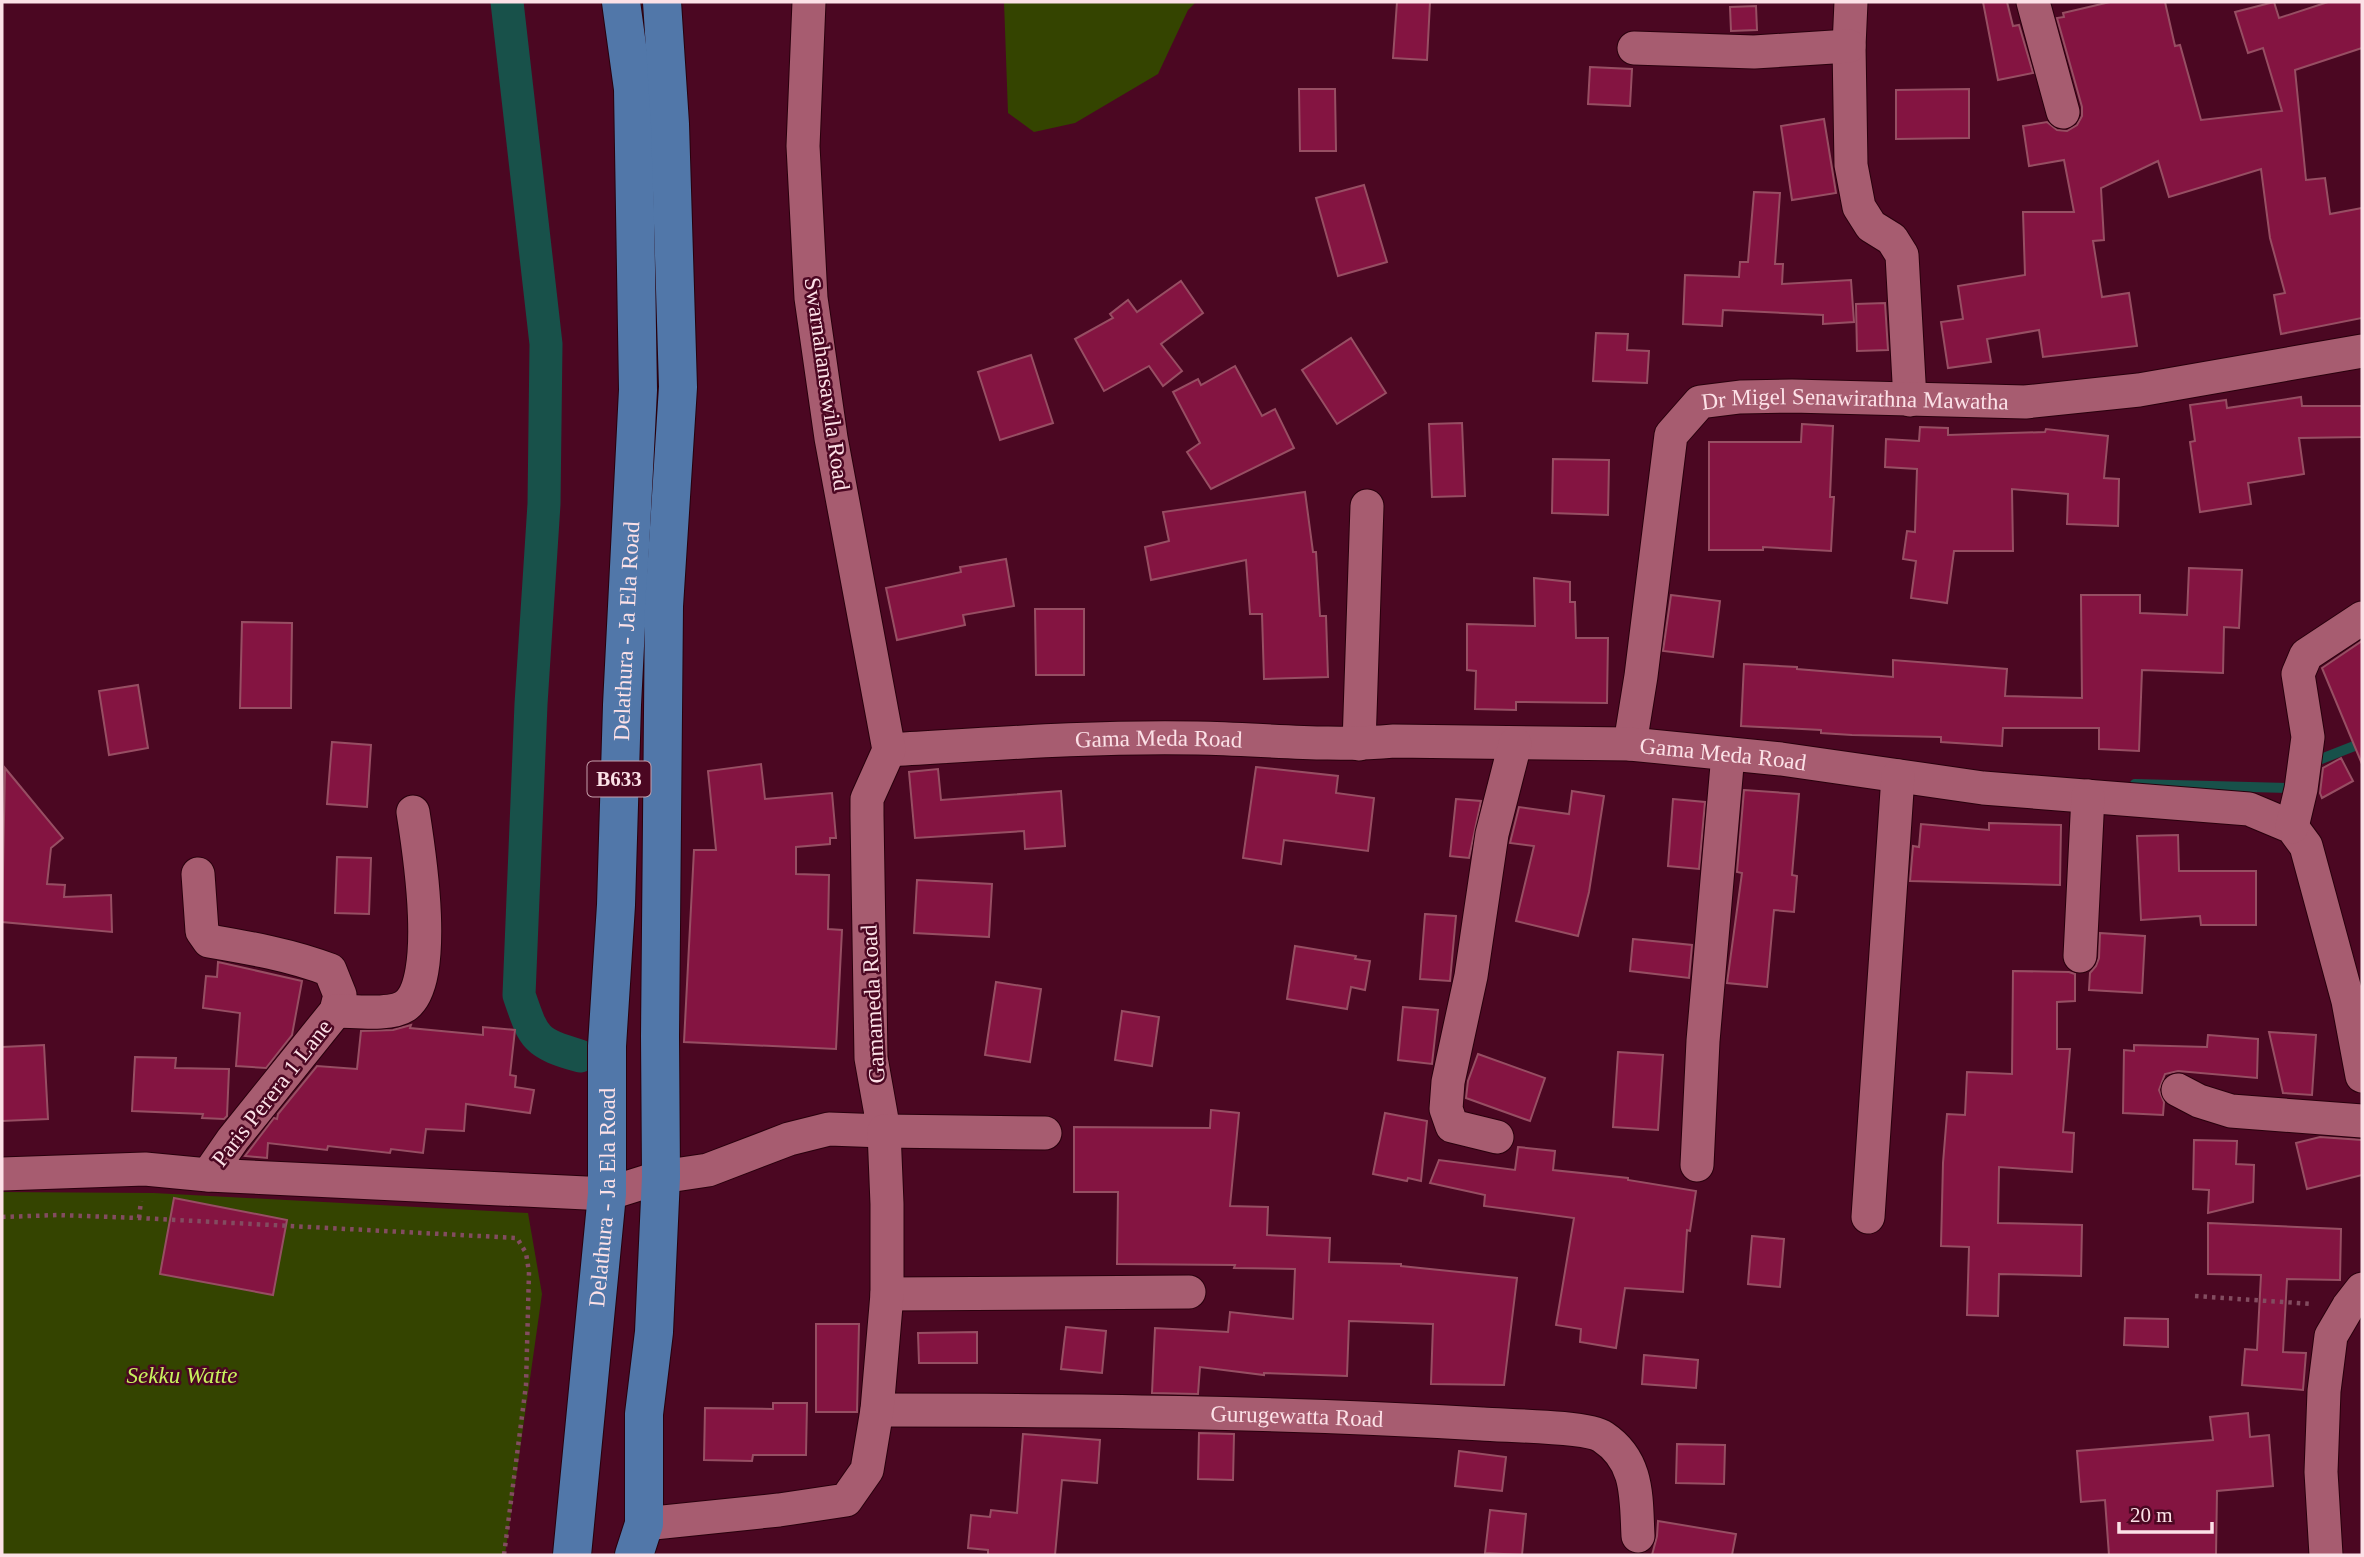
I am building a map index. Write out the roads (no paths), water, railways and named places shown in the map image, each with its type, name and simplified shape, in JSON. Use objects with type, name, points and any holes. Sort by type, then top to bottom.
[{"type":"main road","name":"Delathura - Ja Ela Road","points":[[572,1555],[607,1194],[607,1046],[616,905],[622,705],[638,390],[633,89],[621,2]]},
{"type":"main road","name":"Delathura - Ja Ela Road","points":[[639,1540],[644,1415],[654,1332],[662,1177],[660,1022],[664,606],[678,387],[670,124],[662,2]]},
{"type":"street","name":"Swarnahansawila Road","points":[[809,2],[803,146],[811,298],[831,438],[887,756]]},
{"type":"street","points":[[1851,2],[1851,165],[1859,207],[1871,226],[1892,239],[1902,255],[1910,400]]},
{"type":"street","points":[[2034,2],[2063,112]]},
{"type":"street","points":[[1634,48],[1754,52],[1849,46]]},
{"type":"street","name":"Dr Migel Senawirathna Mawatha","points":[[1630,744],[1671,435],[1700,402],[1740,397],[1793,397],[2025,402],[2235,375],[2362,351]]},
{"type":"street","points":[[1359,744],[1367,506]]},
{"type":"street","points":[[2362,618],[2306,655],[2298,674],[2308,737],[2301,789],[2292,827],[2306,846],[2348,1001],[2362,1076]]},
{"type":"street","name":"Gama Meda Road","points":[[887,756],[1057,740],[1196,738],[1359,744],[1394,741],[1630,744],[1728,754],[1983,788],[2249,809],[2292,827]]},
{"type":"street","points":[[1497,1137],[1452,1126],[1446,1109],[1448,1082],[1471,976],[1493,834],[1515,744]]},
{"type":"street","points":[[1698,1165],[1703,1041],[1728,754]]},
{"type":"street","name":"Gamameda Road","points":[[639,1540],[779,1510],[846,1500],[867,1470],[877,1410],[887,1294],[887,1204],[884,1131],[871,1058],[867,799],[887,756]]},
{"type":"street","points":[[1868,1217],[1898,776]]},
{"type":"street","points":[[2080,956],[2088,796]]},
{"type":"street","name":"Paris Perera 1 Lane","points":[[336,1011],[393,1010],[407,1005],[420,982],[426,909],[413,812]]},
{"type":"street","name":"Paris Perera 1 Lane","points":[[198,874],[202,931],[209,941],[286,956],[330,970],[340,995],[336,1011],[233,1139],[208,1175]]},
{"type":"street","points":[[2178,1090],[2199,1101],[2231,1111],[2362,1121]]},
{"type":"street","points":[[2,1174],[145,1169],[208,1175],[607,1194],[662,1177],[708,1170],[789,1139],[829,1129],[1045,1133]]},
{"type":"street","points":[[887,1294],[1189,1292]]},
{"type":"street","points":[[2326,1555],[2321,1472],[2331,1336],[2355,1298]]},
{"type":"street","name":"Gurugewatta Road","points":[[877,1410],[1088,1410],[1405,1420],[1571,1429],[1600,1435],[1622,1452],[1635,1483],[1638,1536]]},
{"type":"waterway","points":[[507,2],[546,344],[544,504],[531,704],[519,995],[538,1037],[545,1043],[580,1056]]},
{"type":"waterway","points":[[2311,763],[2362,743]]},
{"type":"waterway","points":[[2135,784],[2290,788],[2293,785]]},
{"type":"park label","name":"Sekku Watte","points":[[182,1375]]}]
